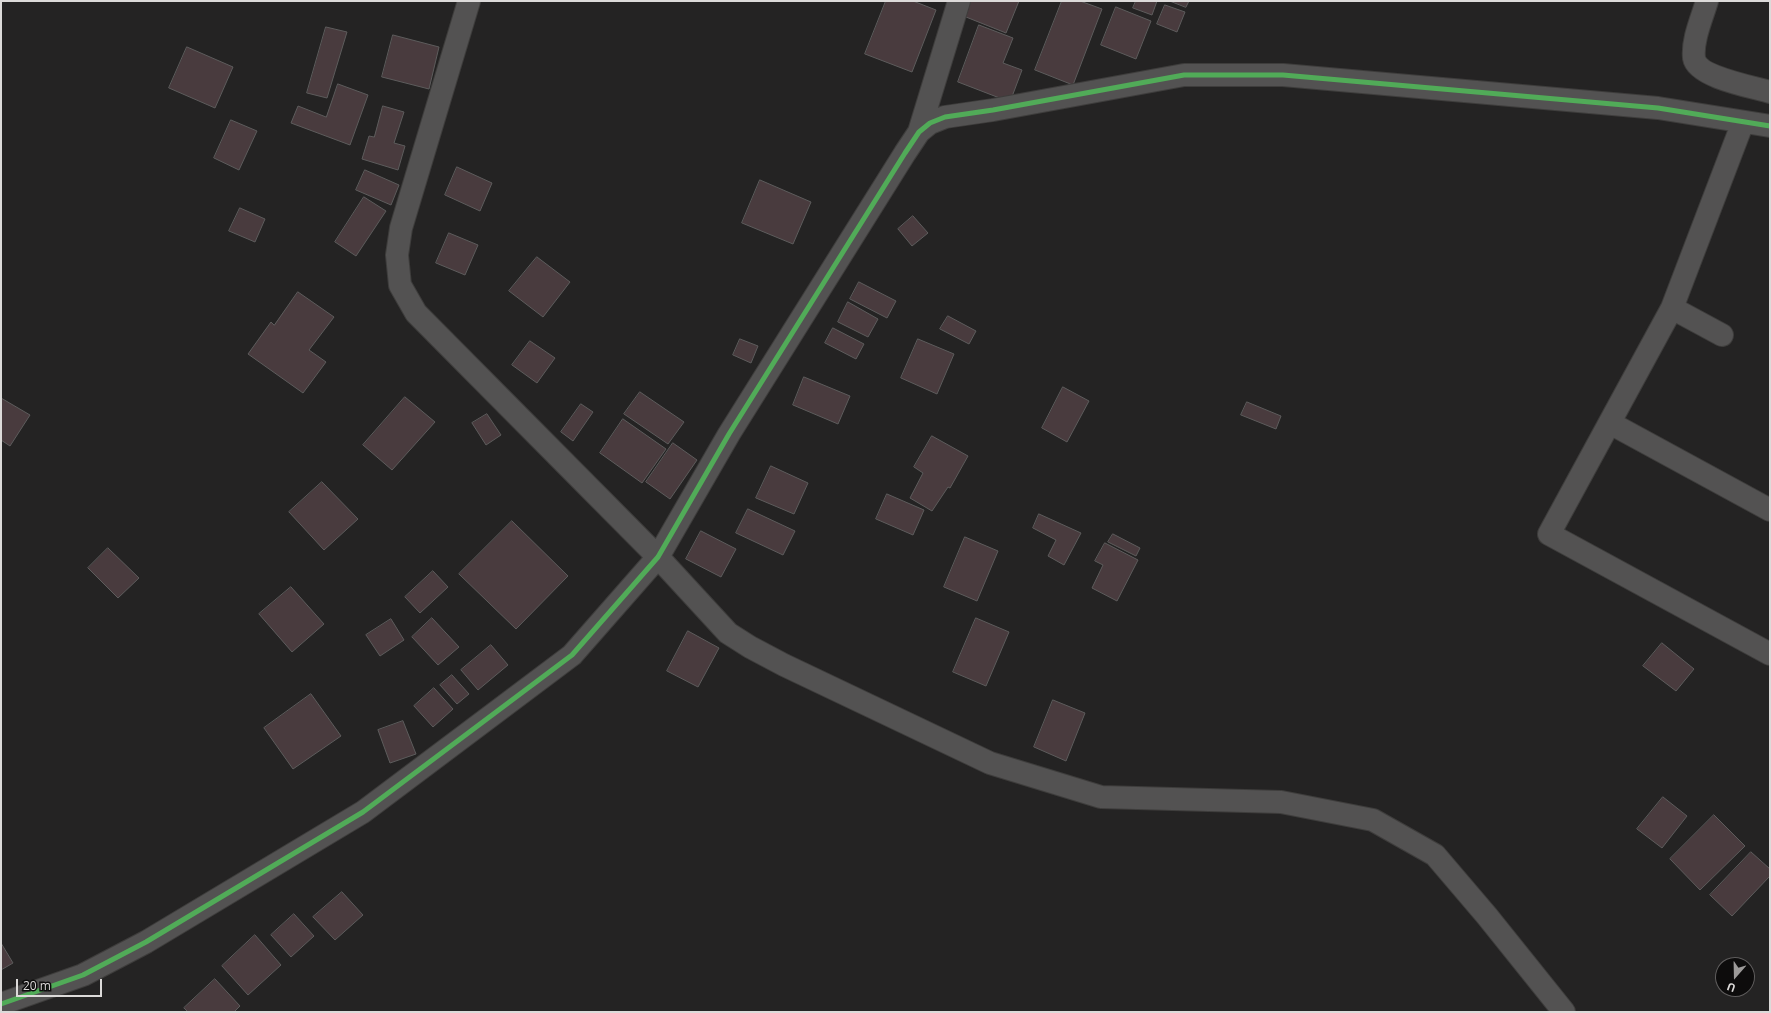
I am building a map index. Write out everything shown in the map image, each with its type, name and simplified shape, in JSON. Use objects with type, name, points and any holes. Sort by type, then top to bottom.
[{"type":"street","points":[[469,1],[402,228],[397,256],[400,285],[421,319],[658,557],[728,633],[750,647],[784,665],[990,763],[1101,797],[1281,802],[1373,820],[1435,855],[1487,916],[1564,1012]]},
{"type":"street","points":[[1,1004],[84,975],[146,942],[363,812],[572,655],[658,557],[729,434],[919,132],[959,1]]},
{"type":"street","points":[[1707,1],[1695,43],[1694,60],[1701,69],[1720,78],[1770,92]]},
{"type":"street","points":[[919,132],[930,123],[945,117],[993,110],[1184,75],[1283,75],[1658,108],[1770,126]]},
{"type":"street","points":[[1743,122],[1672,308],[1549,534],[1770,654]]},
{"type":"street","points":[[1672,308],[1722,335]]},
{"type":"street","points":[[1610,423],[1770,510]]},
{"type":"building","points":[[886,1],[913,1],[936,10],[912,72],[865,54]]},
{"type":"building","points":[[967,1],[1019,1],[1006,33],[961,15]]},
{"type":"building","points":[[1062,1],[1080,1],[1102,9],[1073,85],[1035,70]]},
{"type":"building","points":[[1136,1],[1157,1],[1152,15],[1133,8]]},
{"type":"building","points":[[1170,1],[1189,1],[1186,7]]},
{"type":"building","points":[[1165,5],[1185,12],[1177,32],[1157,24]]},
{"type":"building","points":[[1116,7],[1151,21],[1136,59],[1101,45]]},
{"type":"building","points":[[979,25],[1013,38],[1003,63],[1022,70],[1010,102],[958,82]]},
{"type":"building","points":[[326,27],[347,32],[327,98],[307,93]]},
{"type":"building","points":[[393,35],[439,47],[429,89],[382,77]]},
{"type":"building","points":[[187,47],[233,67],[215,108],[169,88]]},
{"type":"building","points":[[338,84],[368,95],[350,145],[291,123],[298,106],[326,117]]},
{"type":"building","points":[[383,106],[404,112],[394,143],[405,146],[398,170],[362,159],[369,136],[374,137]]},
{"type":"building","points":[[231,120],[257,131],[239,170],[214,158]]},
{"type":"building","points":[[457,167],[492,183],[480,211],[445,195]]},
{"type":"building","points":[[365,170],[399,185],[391,205],[356,190]]},
{"type":"building","points":[[760,180],[811,202],[793,244],[742,223]]},
{"type":"building","points":[[364,197],[386,211],[356,256],[335,242]]},
{"type":"building","points":[[240,208],[265,219],[255,242],[229,231]]},
{"type":"building","points":[[913,216],[928,233],[912,246],[898,229]]},
{"type":"building","points":[[449,233],[478,245],[465,275],[436,263]]},
{"type":"building","points":[[537,257],[570,282],[543,317],[509,291]]},
{"type":"building","points":[[859,282],[896,301],[887,318],[850,299]]},
{"type":"building","points":[[298,292],[334,317],[309,350],[326,362],[303,393],[248,354],[271,322],[274,325]]},
{"type":"building","points":[[848,302],[878,319],[868,337],[838,322]]},
{"type":"building","points":[[948,316],[976,331],[969,344],[940,329]]},
{"type":"building","points":[[833,328],[864,344],[856,359],[825,343]]},
{"type":"building","points":[[740,339],[758,346],[751,363],[733,355]]},
{"type":"building","points":[[918,339],[954,354],[937,394],[901,378]]},
{"type":"building","points":[[530,341],[555,358],[537,383],[512,365]]},
{"type":"building","points":[[804,377],[850,396],[838,424],[793,405]]},
{"type":"building","points":[[1063,387],[1089,401],[1067,442],[1042,428]]},
{"type":"building","points":[[640,392],[684,422],[668,444],[624,414]]},
{"type":"building","points":[[405,397],[435,422],[392,470],[363,445]]},
{"type":"building","points":[[1,398],[30,415],[10,446],[1,440]]},
{"type":"building","points":[[1247,402],[1281,416],[1276,429],[1241,415]]},
{"type":"building","points":[[581,404],[593,412],[573,441],[561,432]]},
{"type":"building","points":[[487,414],[501,435],[486,445],[472,423]]},
{"type":"building","points":[[623,419],[666,449],[642,483],[600,453]]},
{"type":"building","points":[[932,436],[968,456],[950,488],[948,487],[932,511],[910,498],[923,473],[914,467]]},
{"type":"building","points":[[673,443],[697,460],[670,499],[646,482]]},
{"type":"building","points":[[771,466],[808,483],[794,514],[756,498]]},
{"type":"building","points":[[322,482],[358,519],[324,550],[289,512]]},
{"type":"building","points":[[887,494],[924,510],[913,535],[876,519]]},
{"type":"building","points":[[748,509],[795,531],[783,555],[736,533]]},
{"type":"building","points":[[1039,514],[1081,533],[1064,565],[1048,556],[1056,540],[1033,528]]},
{"type":"building","points":[[512,521],[568,576],[516,629],[459,574]]},
{"type":"building","points":[[701,531],[736,549],[721,577],[686,559]]},
{"type":"building","points":[[1113,534],[1140,548],[1136,556],[1108,542]]},
{"type":"building","points":[[965,537],[998,551],[977,601],[944,587]]},
{"type":"building","points":[[1105,543],[1138,560],[1117,601],[1092,588],[1103,565],[1095,561]]},
{"type":"building","points":[[108,548],[139,578],[118,598],[88,568]]},
{"type":"building","points":[[433,571],[448,587],[420,613],[405,597]]},
{"type":"building","points":[[291,587],[324,624],[292,652],[259,614]]},
{"type":"building","points":[[432,618],[459,647],[438,665],[412,637]]},
{"type":"building","points":[[976,618],[1009,632],[986,686],[953,672]]},
{"type":"building","points":[[391,619],[404,640],[380,656],[366,635]]},
{"type":"building","points":[[688,631],[719,648],[698,687],[667,671]]},
{"type":"building","points":[[1662,643],[1694,669],[1676,691],[1643,666]]},
{"type":"building","points":[[491,645],[508,665],[478,690],[461,670]]},
{"type":"building","points":[[452,675],[469,694],[457,704],[440,685]]},
{"type":"building","points":[[434,688],[453,709],[433,727],[414,706]]},
{"type":"building","points":[[311,694],[341,736],[293,769],[264,728]]},
{"type":"building","points":[[1053,700],[1085,713],[1066,761],[1034,747]]},
{"type":"building","points":[[403,721],[416,754],[390,763],[378,730]]},
{"type":"building","points":[[1663,797],[1687,816],[1662,848],[1637,829]]},
{"type":"building","points":[[1714,815],[1745,846],[1700,890],[1670,859]]},
{"type":"building","points":[[1751,852],[1770,869],[1770,876],[1732,916],[1710,895]]},
{"type":"building","points":[[342,892],[363,915],[335,940],[313,917]]},
{"type":"building","points":[[294,914],[314,936],[291,957],[271,935]]},
{"type":"building","points":[[255,935],[281,965],[248,995],[222,966]]},
{"type":"building","points":[[1,943],[13,963],[1,970]]},
{"type":"building","points":[[215,979],[240,1006],[234,1012],[188,1012],[184,1008]]},
{"type":"cycle path","points":[[1,1004],[83,975],[146,942],[363,812],[572,655],[658,557],[729,434],[905,153],[919,132],[930,123],[945,117],[993,110],[1184,75],[1283,75],[1658,108],[1770,126]]}]
